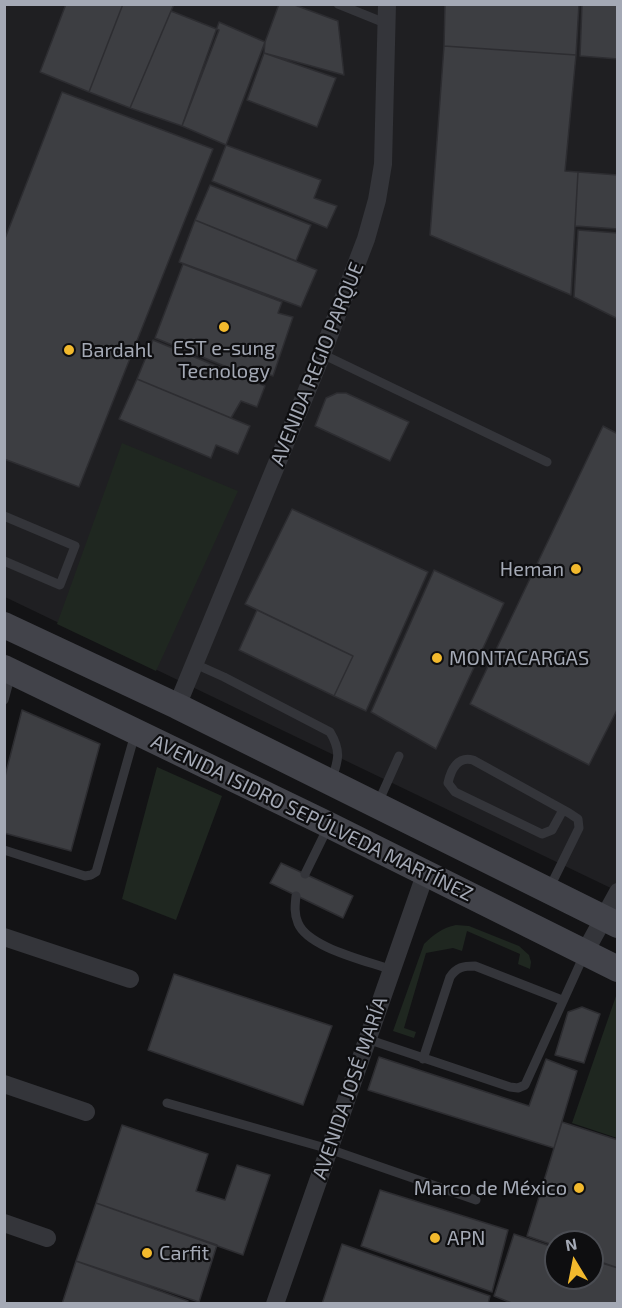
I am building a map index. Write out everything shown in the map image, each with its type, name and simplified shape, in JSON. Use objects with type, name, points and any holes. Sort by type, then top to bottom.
[{"type":"main road","name":"AVENIDA ISIDRO SEPÚLVEDA MARTÍNEZ","points":[[4,625],[177,706],[611,922]]},
{"type":"main road","name":"AVENIDA ISIDRO SEPÚLVEDA MARTÍNEZ","points":[[8,670],[426,872],[618,969]]},
{"type":"street","name":"AVENIDA REGIO PARQUE","points":[[177,706],[322,354],[366,239],[377,200],[383,164],[386,14]]},
{"type":"street","name":"AVENIDA JOSÉ MARÍA","points":[[275,1304],[426,872]]},
{"type":"street","points":[[585,952],[611,922],[618,892]]},
{"type":"street","points":[[4,937],[130,979]]},
{"type":"street","points":[[4,1084],[86,1112]]},
{"type":"street","points":[[4,1223],[46,1238]]},
{"type":"lane","points":[[338,4],[386,14]]},
{"type":"lane","points":[[322,354],[548,462]]},
{"type":"lane","points":[[4,516],[75,546],[60,585],[4,561]]},
{"type":"lane","points":[[195,664],[330,732],[338,745],[338,761],[331,783]]},
{"type":"lane","points":[[4,700],[8,670]]},
{"type":"lane","points":[[4,850],[85,876],[96,872],[136,732]]},
{"type":"lane","points":[[376,806],[399,756]]},
{"type":"lane","points":[[548,891],[579,828],[578,819],[563,810],[473,760],[466,758],[455,764],[449,777],[448,783],[454,792],[542,834],[552,830],[563,810]]},
{"type":"lane","points":[[305,874],[329,825]]},
{"type":"lane","points":[[296,896],[294,910],[298,924],[307,936],[321,944],[392,970]]},
{"type":"lane","points":[[367,1039],[518,1088],[525,1085],[529,1079],[585,952]]},
{"type":"lane","points":[[423,1059],[450,977],[455,969],[475,966],[562,1000]]},
{"type":"lane","points":[[167,1103],[329,1149],[476,1200]]},
{"type":"shaded area","points":[[4,5],[617,5],[617,891],[5,597]]},
{"type":"shaded area","points":[[122,443],[238,491],[156,671],[57,624]]},
{"type":"shaded area","points":[[157,767],[222,796],[176,920],[122,899]]},
{"type":"shaded area","points":[[456,925],[469,926],[519,946],[529,955],[530,969],[518,964],[520,954],[467,931],[462,951],[453,948],[426,953],[404,1028],[416,1032],[414,1038],[393,1031],[424,944],[439,932]]},
{"type":"shaded area","points":[[616,996],[618,997],[617,1138],[572,1123]]},
{"type":"building","points":[[66,4],[123,4],[89,92],[40,72]]},
{"type":"building","points":[[123,4],[174,4],[130,108],[89,92]]},
{"type":"building","points":[[279,4],[292,4],[338,21],[344,75],[264,53],[265,42]]},
{"type":"building","points":[[445,4],[579,4],[576,55],[444,46]]},
{"type":"building","points":[[582,4],[618,4],[618,59],[580,56]]},
{"type":"building","points":[[171,11],[219,30],[182,126],[130,108]]},
{"type":"building","points":[[219,22],[265,42],[226,145],[182,126]]},
{"type":"building","points":[[444,46],[576,55],[565,171],[578,172],[571,295],[430,235]]},
{"type":"building","points":[[264,53],[336,78],[317,127],[247,100]]},
{"type":"building","name":"Bardahl","points":[[62,92],[213,149],[79,487],[4,459],[4,241]]},
{"type":"building","points":[[226,145],[321,180],[314,198],[337,206],[327,228],[212,181]]},
{"type":"building","points":[[578,172],[618,175],[618,229],[575,226]]},
{"type":"building","points":[[210,185],[311,225],[296,261],[195,220]]},
{"type":"building","points":[[195,220],[317,270],[301,307],[179,262]]},
{"type":"building","points":[[578,230],[618,233],[618,319],[574,297]]},
{"type":"building","name":"EST e-sung Tecnology","points":[[183,264],[282,302],[278,313],[293,317],[273,376],[258,371],[254,378],[155,338]]},
{"type":"building","points":[[153,340],[265,386],[257,407],[241,401],[231,418],[137,379]]},
{"type":"building","points":[[137,379],[250,426],[238,454],[216,445],[211,458],[119,419]]},
{"type":"building","points":[[337,393],[346,393],[409,422],[390,461],[315,426],[326,398]]},
{"type":"building","name":"Heman","points":[[603,426],[618,434],[618,708],[589,765],[470,704]]},
{"type":"building","points":[[292,509],[428,572],[366,711],[334,696],[353,656],[245,604]]},
{"type":"building","name":"MONTACARGAS","points":[[434,570],[504,603],[436,749],[371,712]]},
{"type":"building","points":[[257,610],[353,656],[334,696],[239,650]]},
{"type":"building","points":[[22,710],[100,744],[71,851],[4,833],[4,780]]},
{"type":"building","points":[[281,863],[353,896],[343,918],[270,883]]},
{"type":"building","points":[[174,974],[332,1026],[303,1105],[148,1050]]},
{"type":"building","points":[[582,1007],[600,1014],[584,1063],[555,1055],[568,1012]]},
{"type":"building","points":[[379,1057],[529,1106],[546,1059],[577,1071],[554,1148],[368,1090]]},
{"type":"building","name":"Marco de México","points":[[562,1122],[618,1140],[618,1268],[604,1263],[604,1230],[544,1230],[544,1242],[527,1236]]},
{"type":"building","points":[[122,1125],[208,1154],[196,1191],[225,1200],[237,1165],[270,1175],[243,1255],[96,1203]]},
{"type":"building","name":"APN","points":[[380,1190],[508,1230],[492,1292],[361,1246]]},
{"type":"building","name":"Carfit","points":[[96,1203],[217,1245],[199,1302],[76,1261]]},
{"type":"building","points":[[514,1234],[544,1244],[544,1290],[604,1290],[604,1264],[618,1268],[618,1304],[514,1304],[494,1296]]},
{"type":"building","points":[[342,1244],[490,1296],[488,1304],[322,1304]]},
{"type":"building","points":[[76,1261],[188,1301],[187,1304],[62,1304]]},
{"type":"place","name":"EST e-sung Tecnology","points":[[224,327]]},
{"type":"place","name":"Bardahl","points":[[69,350]]},
{"type":"place","name":"Heman","points":[[576,569]]},
{"type":"place","name":"MONTACARGAS","points":[[437,658]]},
{"type":"place","name":"Marco de México","points":[[579,1188]]},
{"type":"place","name":"APN","points":[[435,1238]]},
{"type":"place","name":"Carfit","points":[[147,1253]]}]
